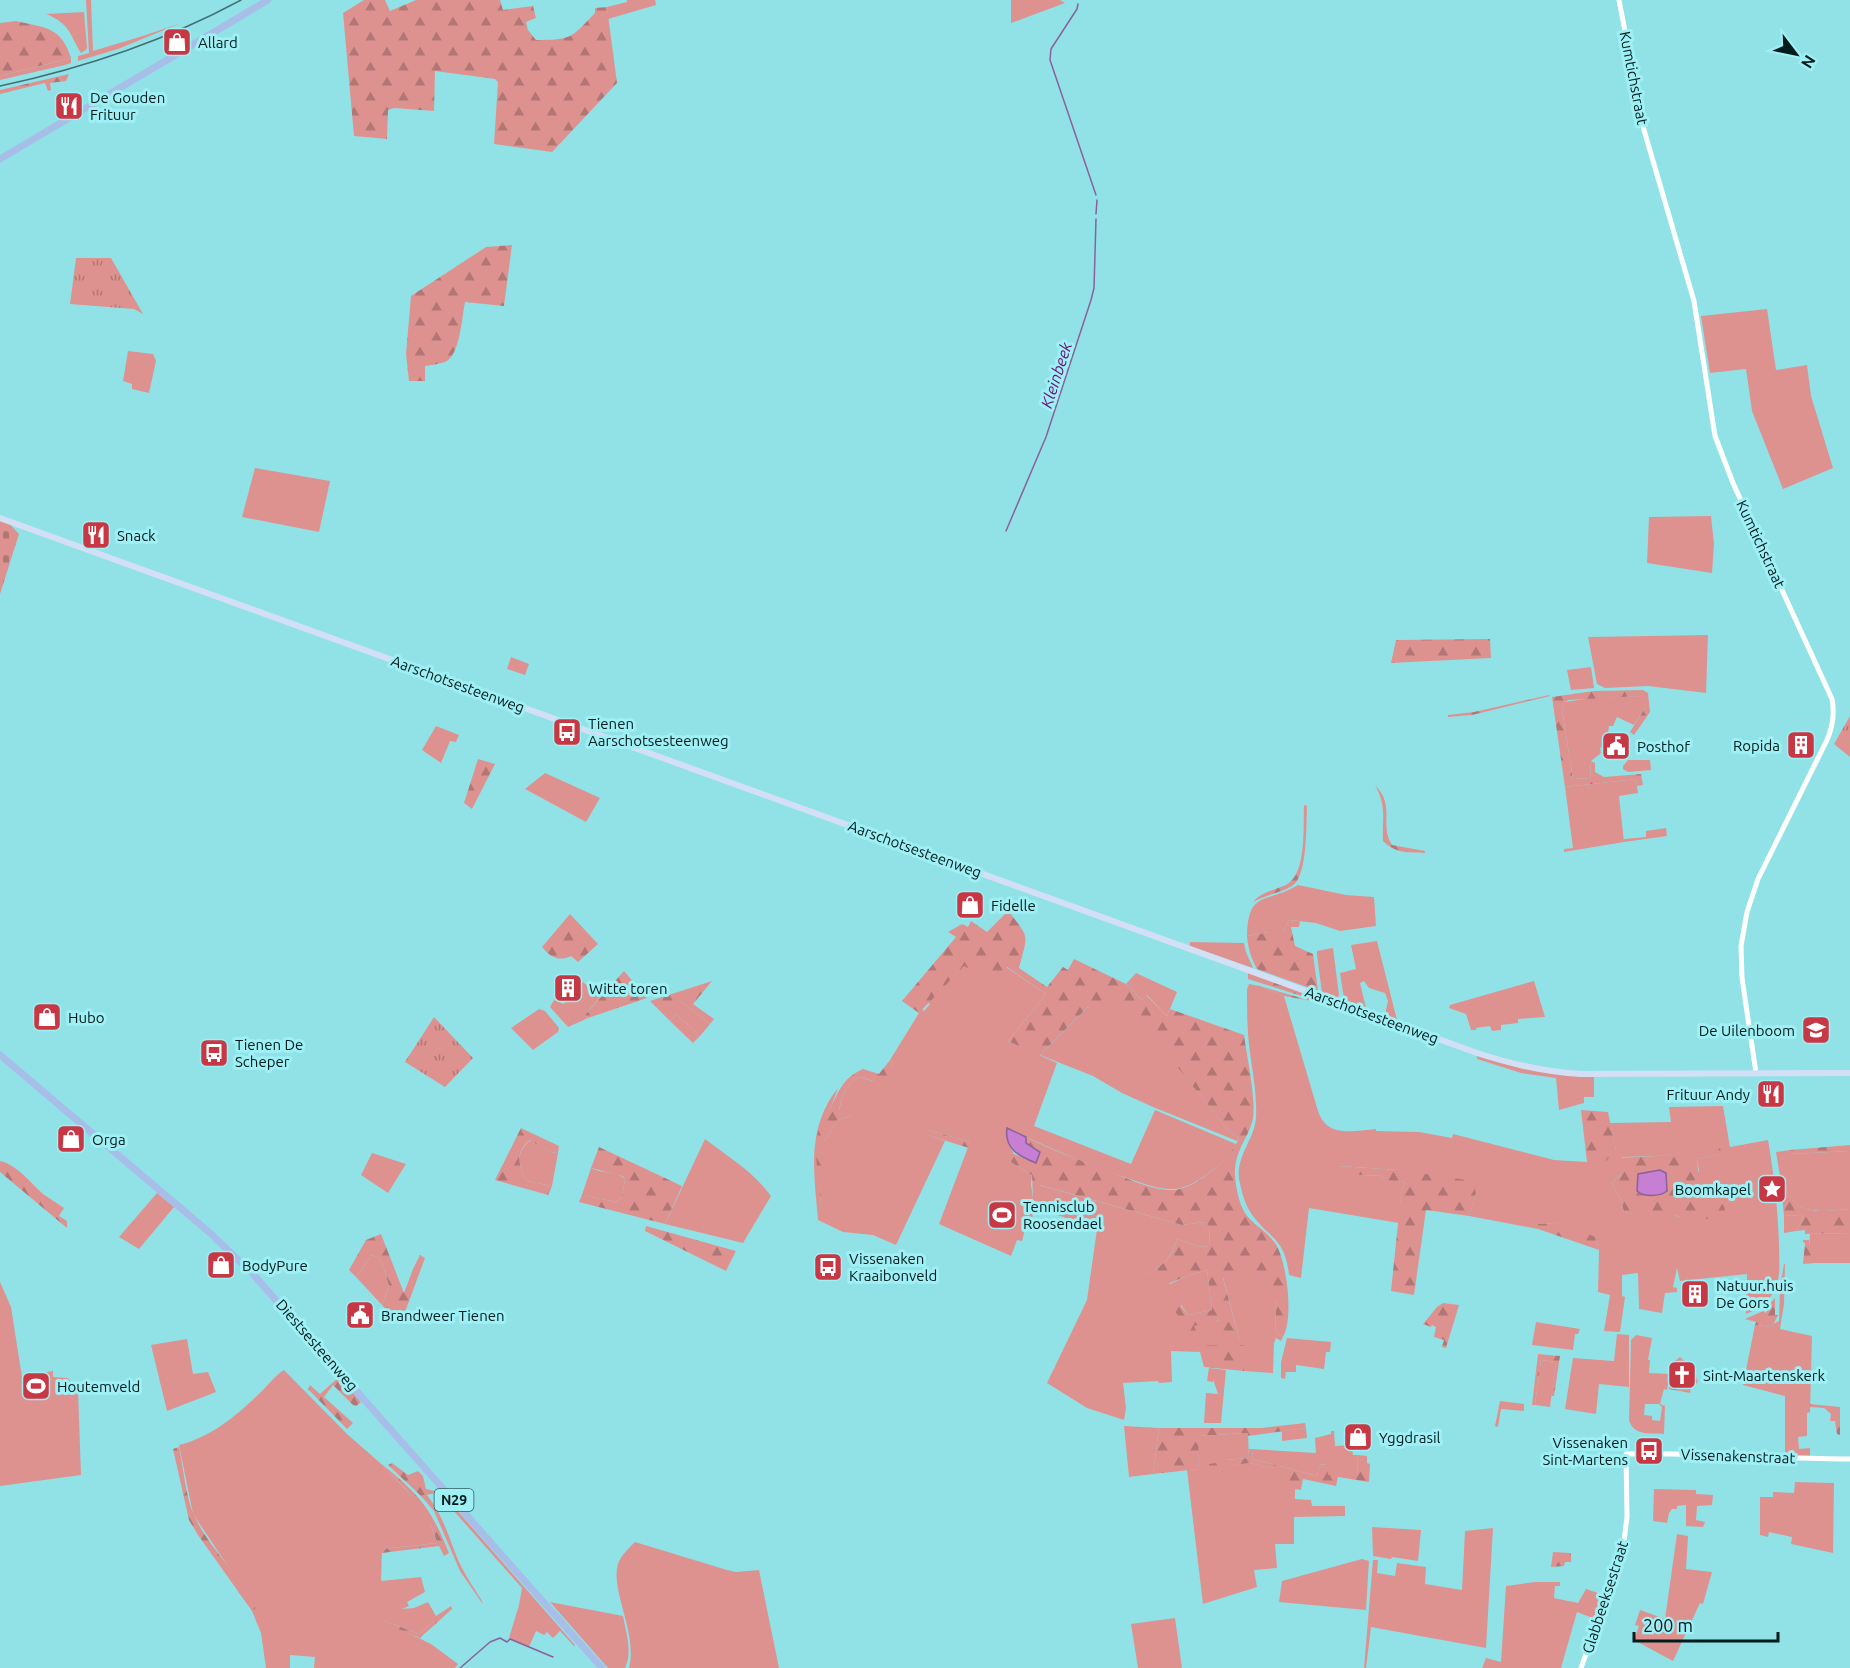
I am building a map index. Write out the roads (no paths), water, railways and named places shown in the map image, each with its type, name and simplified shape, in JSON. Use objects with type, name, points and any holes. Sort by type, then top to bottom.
[{"type":"main road","points":[[0,159],[268,0]]},
{"type":"main road","name":"Aarschotsesteenweg","points":[[0,518],[1477,1053],[1522,1066],[1563,1073],[1850,1073]]},
{"type":"main road","name":"Diestsesteenweg","points":[[0,1055],[210,1233],[251,1272],[602,1668]]},
{"type":"street","name":"Kumtichstraat","points":[[1619,0],[1641,119],[1695,301],[1718,447],[1834,706],[1833,721],[1827,740],[1758,879],[1747,912],[1741,946],[1742,978],[1756,1073]]},
{"type":"street","name":"Vissenakenstraat","points":[[1626,1455],[1691,1454],[1762,1458],[1850,1458]]},
{"type":"street","name":"Glabbeeksestraat","points":[[1581,1668],[1623,1550],[1627,1517],[1626,1455]]},
{"type":"waterway","name":"Kleinbeek","points":[[1078,4],[1051,49],[1050,60],[1096,195]]},
{"type":"waterway","name":"Kleinbeek","points":[[1096,214],[1097,200]]},
{"type":"waterway","name":"Kleinbeek","points":[[1006,531],[1046,437],[1091,300],[1094,288],[1096,219]]},
{"type":"waterway","points":[[460,1668],[490,1642],[500,1638],[507,1642],[510,1639],[553,1657]]},
{"type":"railway","points":[[0,86],[62,71],[124,52],[183,28],[241,0]]},
{"type":"place","name":"Allard","points":[[177,42]]},
{"type":"place","name":"De Gouden Frituur","points":[[69,106]]},
{"type":"place","name":"Snack","points":[[96,535]]},
{"type":"place","name":"Tienen Aarschotsesteenweg","points":[[567,732]]},
{"type":"place","name":"Ropida","points":[[1801,745]]},
{"type":"place","name":"Posthof","points":[[1616,746]]},
{"type":"place","name":"Fidelle","points":[[970,905]]},
{"type":"place","name":"Witte toren","points":[[568,988]]},
{"type":"place","name":"Hubo","points":[[47,1017]]},
{"type":"place","name":"De Uilenboom","points":[[1816,1030]]},
{"type":"place","name":"Tienen De Scheper","points":[[214,1053]]},
{"type":"place","name":"Frituur Andy","points":[[1771,1094]]},
{"type":"place","name":"Orga","points":[[71,1139]]},
{"type":"place","name":"Boomkapel","points":[[1772,1189]]},
{"type":"place","name":"Tennisclub Roosendael","points":[[1002,1215]]},
{"type":"place","name":"BodyPure","points":[[221,1265]]},
{"type":"place","name":"Vissenaken Kraaibonveld","points":[[828,1267]]},
{"type":"place","name":"Natuur.huis De Gors","points":[[1695,1294]]},
{"type":"place","name":"Brandweer Tienen","points":[[360,1315]]},
{"type":"place","name":"Sint-Maartenskerk","points":[[1682,1375]]},
{"type":"place","name":"Houtemveld","points":[[36,1386]]},
{"type":"place","name":"Yggdrasil","points":[[1358,1437]]},
{"type":"place","name":"Vissenaken Sint-Martens","points":[[1649,1451]]}]
